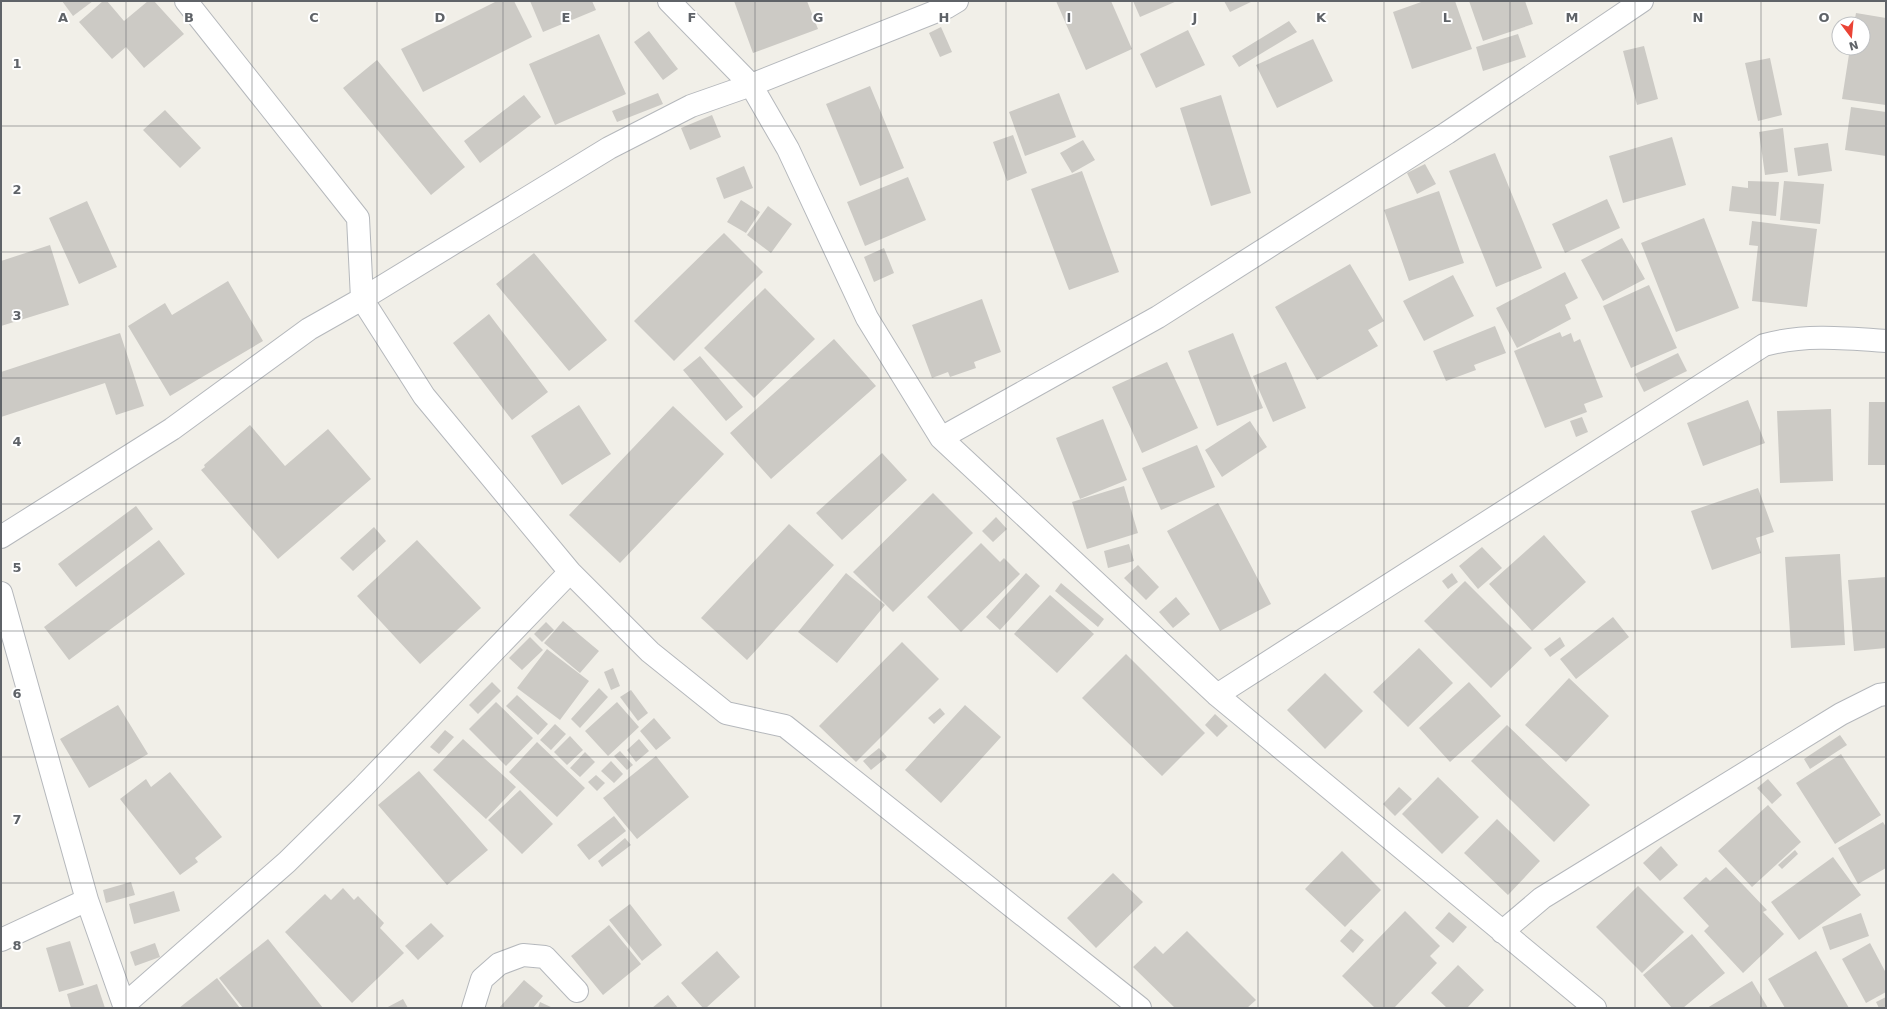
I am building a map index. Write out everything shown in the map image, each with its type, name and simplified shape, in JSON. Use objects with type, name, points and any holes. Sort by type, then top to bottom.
[{"type":"street","points":[[186,1],[358,218],[362,299],[424,396],[570,572],[650,652],[726,713],[785,726],[1140,1008]]},
{"type":"street","points":[[669,1],[751,85],[788,149],[867,318],[941,438],[1217,695],[1595,1008]]},
{"type":"street","points":[[1,537],[172,429],[309,330],[610,148],[691,106],[751,85],[947,7],[957,1]]},
{"type":"street","points":[[941,438],[1158,317],[1447,133],[1642,1]]},
{"type":"street","points":[[1217,695],[1764,345],[1780,341],[1823,337],[1886,341]]},
{"type":"street","points":[[1,592],[87,900],[125,1007],[287,862],[363,787],[570,572]]},
{"type":"street","points":[[1502,932],[1542,898],[1841,714],[1879,695],[1886,694]]},
{"type":"street","points":[[1,940],[87,900]]},
{"type":"street","points":[[473,1008],[482,979],[498,964],[523,955],[545,956],[577,991]]},
{"type":"building","points":[[62,1],[93,1],[73,16]]},
{"type":"building","points":[[103,1],[107,1],[124,21],[148,1],[154,1],[184,34],[144,68],[126,47],[112,59],[79,22]]},
{"type":"building","points":[[497,1],[514,1],[532,37],[423,92],[401,49]]},
{"type":"building","points":[[530,1],[592,1],[596,10],[543,32]]},
{"type":"building","points":[[734,1],[807,1],[818,29],[753,53]]},
{"type":"building","points":[[1056,1],[1111,1],[1132,49],[1086,70]]},
{"type":"building","points":[[1133,1],[1177,1],[1140,17]]},
{"type":"building","points":[[1224,1],[1253,1],[1230,12]]},
{"type":"building","points":[[1424,1],[1455,1],[1472,49],[1412,69],[1393,12]]},
{"type":"building","points":[[1469,1],[1525,1],[1533,24],[1483,41]]},
{"type":"building","points":[[1856,13],[1886,18],[1886,105],[1842,99],[1849,56],[1871,56],[1871,16],[1855,16]]},
{"type":"building","points":[[1289,21],[1297,32],[1239,67],[1232,56]]},
{"type":"building","points":[[941,27],[952,52],[940,57],[929,33]]},
{"type":"building","points":[[1188,30],[1205,65],[1156,88],[1140,54]]},
{"type":"building","points":[[649,31],[678,69],[663,80],[634,42]]},
{"type":"building","points":[[599,34],[626,94],[555,125],[529,64]]},
{"type":"building","points":[[1518,34],[1526,57],[1483,71],[1476,47]]},
{"type":"building","points":[[1313,39],[1333,81],[1277,108],[1256,65]]},
{"type":"building","points":[[1644,46],[1658,99],[1637,105],[1623,51]]},
{"type":"building","points":[[1770,58],[1782,115],[1758,121],[1745,63]]},
{"type":"building","points":[[377,60],[465,167],[431,195],[343,88]]},
{"type":"building","points":[[870,86],[904,168],[860,186],[826,104]]},
{"type":"building","points":[[658,93],[663,104],[617,122],[612,111]]},
{"type":"building","points":[[1059,93],[1076,137],[1025,156],[1009,112]]},
{"type":"building","points":[[524,95],[541,117],[480,163],[464,141]]},
{"type":"building","points":[[1221,95],[1251,193],[1211,206],[1180,108]]},
{"type":"building","points":[[1851,107],[1886,112],[1886,156],[1845,150]]},
{"type":"building","points":[[165,110],[201,148],[180,168],[143,130]]},
{"type":"building","points":[[712,115],[721,137],[690,150],[681,128]]},
{"type":"building","points":[[1783,128],[1788,172],[1765,175],[1759,132]]},
{"type":"building","points":[[1013,135],[1027,173],[1007,181],[993,142]]},
{"type":"building","points":[[1672,137],[1686,185],[1623,203],[1609,156]]},
{"type":"building","points":[[1083,140],[1095,160],[1072,173],[1060,153]]},
{"type":"building","points":[[1828,143],[1832,171],[1798,176],[1794,148]]},
{"type":"building","points":[[1495,153],[1542,268],[1496,287],[1449,171]]},
{"type":"building","points":[[1425,164],[1436,184],[1417,194],[1407,173]]},
{"type":"building","points":[[744,166],[753,188],[724,199],[716,178]]},
{"type":"building","points":[[1082,171],[1119,272],[1069,290],[1031,189]]},
{"type":"building","points":[[908,177],[926,220],[865,246],[847,202]]},
{"type":"building","points":[[1748,181],[1779,182],[1776,216],[1729,211],[1732,186],[1748,188]]},
{"type":"building","points":[[1784,181],[1824,184],[1820,224],[1780,220]]},
{"type":"building","points":[[1439,191],[1464,263],[1409,281],[1384,210]]},
{"type":"building","points":[[1607,199],[1620,228],[1565,253],[1552,224]]},
{"type":"building","points":[[741,200],[760,212],[746,233],[727,222]]},
{"type":"building","points":[[87,201],[117,267],[79,284],[49,218]]},
{"type":"building","points":[[768,206],[792,224],[771,253],[747,235]]},
{"type":"building","points":[[1704,218],[1739,308],[1676,332],[1641,243]]},
{"type":"building","points":[[1752,221],[1817,229],[1807,307],[1752,301],[1758,246],[1749,245]]},
{"type":"building","points":[[724,233],[763,272],[674,361],[634,321]]},
{"type":"building","points":[[1622,238],[1645,279],[1603,301],[1581,260]]},
{"type":"building","points":[[50,245],[69,305],[1,326],[1,261]]},
{"type":"building","points":[[884,248],[894,273],[874,282],[864,257]]},
{"type":"building","points":[[534,253],[607,340],[569,371],[496,284]]},
{"type":"building","points":[[1350,264],[1384,321],[1368,330],[1378,346],[1317,380],[1275,307]]},
{"type":"building","points":[[1565,272],[1578,298],[1565,305],[1571,319],[1517,348],[1496,308]]},
{"type":"building","points":[[1453,275],[1474,316],[1424,341],[1403,301]]},
{"type":"building","points":[[228,281],[263,341],[170,396],[128,326],[165,303],[172,315]]},
{"type":"building","points":[[1649,285],[1677,348],[1631,368],[1603,306]]},
{"type":"building","points":[[765,288],[815,339],[754,398],[704,348]]},
{"type":"building","points":[[982,299],[1001,352],[974,362],[976,368],[950,377],[948,372],[932,378],[912,325]]},
{"type":"building","points":[[489,314],[548,392],[512,420],[453,343]]},
{"type":"building","points":[[1495,326],[1506,353],[1474,365],[1476,370],[1446,381],[1433,351]]},
{"type":"building","points":[[1560,332],[1562,337],[1571,333],[1574,342],[1580,339],[1603,397],[1584,404],[1587,412],[1545,428],[1514,351]]},
{"type":"building","points":[[120,333],[144,406],[116,415],[105,383],[1,417],[1,372]]},
{"type":"building","points":[[1233,333],[1263,408],[1217,426],[1188,351]]},
{"type":"building","points":[[834,339],[876,386],[771,479],[730,433]]},
{"type":"building","points":[[1678,353],[1687,371],[1644,392],[1635,374]]},
{"type":"building","points":[[700,356],[743,407],[726,421],[683,370]]},
{"type":"building","points":[[1167,362],[1198,428],[1142,453],[1112,387]]},
{"type":"building","points":[[1286,362],[1306,408],[1273,422],[1253,376]]},
{"type":"building","points":[[1748,400],[1765,443],[1703,466],[1687,423]]},
{"type":"building","points":[[1869,402],[1886,402],[1886,465],[1868,465]]},
{"type":"building","points":[[579,405],[611,454],[562,485],[531,436]]},
{"type":"building","points":[[673,406],[724,454],[620,563],[569,515]]},
{"type":"building","points":[[1831,409],[1833,481],[1780,483],[1777,411]]},
{"type":"building","points":[[1582,417],[1588,432],[1576,437],[1570,421]]},
{"type":"building","points":[[1103,419],[1127,480],[1080,499],[1056,438]]},
{"type":"building","points":[[1250,421],[1267,447],[1222,477],[1205,450]]},
{"type":"building","points":[[250,425],[285,466],[328,429],[371,479],[278,559],[201,470],[205,467],[204,465]]},
{"type":"building","points":[[1197,445],[1215,487],[1161,510],[1142,468]]},
{"type":"building","points":[[882,453],[907,480],[842,540],[816,513]]},
{"type":"building","points":[[1124,486],[1138,533],[1087,549],[1072,502]]},
{"type":"building","points":[[1758,488],[1774,532],[1756,538],[1761,553],[1712,570],[1691,511]]},
{"type":"building","points":[[933,493],[973,533],[893,612],[853,572]]},
{"type":"building","points":[[1218,503],[1271,604],[1220,631],[1167,531]]},
{"type":"building","points":[[136,506],[153,529],[76,587],[58,564]]},
{"type":"building","points":[[996,517],[1007,529],[993,542],[982,531]]},
{"type":"building","points":[[789,524],[834,565],[747,660],[701,618]]},
{"type":"building","points":[[374,527],[386,541],[353,571],[340,558]]},
{"type":"building","points":[[1544,535],[1586,582],[1532,631],[1489,584]]},
{"type":"building","points":[[159,540],[185,574],[69,660],[44,627]]},
{"type":"building","points":[[417,540],[481,608],[420,664],[357,596]]},
{"type":"building","points":[[981,543],[1000,562],[1004,558],[1020,574],[961,632],[927,597]]},
{"type":"building","points":[[1129,544],[1134,561],[1108,568],[1104,551]]},
{"type":"building","points":[[1482,547],[1502,568],[1478,589],[1459,566]]},
{"type":"building","points":[[1840,554],[1845,645],[1791,648],[1785,557]]},
{"type":"building","points":[[1138,565],[1159,587],[1146,600],[1124,578]]},
{"type":"building","points":[[846,573],[885,605],[837,663],[798,632]]},
{"type":"building","points":[[1026,573],[1040,586],[1000,630],[986,617]]},
{"type":"building","points":[[1452,573],[1458,582],[1448,589],[1442,581]]},
{"type":"building","points":[[1886,577],[1886,648],[1854,651],[1848,580]]},
{"type":"building","points":[[1465,581],[1532,648],[1491,688],[1424,621]]},
{"type":"building","points":[[1061,583],[1104,619],[1098,627],[1055,591]]},
{"type":"building","points":[[1050,595],[1094,634],[1057,673],[1014,634]]},
{"type":"building","points":[[1176,597],[1190,614],[1173,628],[1159,612]]},
{"type":"building","points":[[1613,617],[1629,637],[1576,679],[1560,659]]},
{"type":"building","points":[[563,621],[599,651],[580,673],[544,643]]},
{"type":"building","points":[[546,622],[554,630],[542,642],[534,634]]},
{"type":"building","points":[[530,637],[543,650],[522,670],[509,658]]},
{"type":"building","points":[[1560,637],[1565,646],[1550,657],[1544,649]]},
{"type":"building","points":[[902,642],[939,679],[856,762],[819,726]]},
{"type":"building","points":[[1419,648],[1453,683],[1408,727],[1373,692]]},
{"type":"building","points":[[547,649],[589,681],[560,720],[517,688]]},
{"type":"building","points":[[1126,654],[1205,733],[1162,776],[1082,698]]},
{"type":"building","points":[[613,668],[620,686],[611,690],[604,672]]},
{"type":"building","points":[[1325,673],[1363,711],[1325,749],[1287,710]]},
{"type":"building","points":[[1569,678],[1609,716],[1566,762],[1525,725]]},
{"type":"building","points":[[492,682],[501,691],[478,714],[469,705]]},
{"type":"building","points":[[1469,682],[1501,716],[1450,762],[1419,728]]},
{"type":"building","points":[[599,688],[608,697],[580,728],[571,719]]},
{"type":"building","points":[[631,690],[648,713],[638,721],[620,697]]},
{"type":"building","points":[[517,695],[548,724],[538,735],[506,706]]},
{"type":"building","points":[[496,702],[533,738],[506,766],[469,729]]},
{"type":"building","points":[[617,702],[639,727],[608,756],[585,731]]},
{"type":"building","points":[[118,705],[148,754],[89,788],[60,739]]},
{"type":"building","points":[[965,705],[1001,737],[941,803],[905,770]]},
{"type":"building","points":[[940,708],[945,714],[934,724],[928,718]]},
{"type":"building","points":[[1215,714],[1228,726],[1217,737],[1205,725]]},
{"type":"building","points":[[654,718],[671,738],[656,750],[640,731]]},
{"type":"building","points":[[555,724],[566,734],[551,750],[540,740]]},
{"type":"building","points":[[1507,725],[1590,805],[1554,842],[1471,761]]},
{"type":"building","points":[[445,730],[454,737],[439,754],[430,747]]},
{"type":"building","points":[[1840,735],[1847,745],[1810,769],[1804,759]]},
{"type":"building","points":[[570,736],[583,750],[567,765],[554,752]]},
{"type":"building","points":[[463,739],[516,787],[486,819],[433,770]]},
{"type":"building","points":[[639,739],[649,751],[636,762],[627,750]]},
{"type":"building","points":[[537,742],[585,788],[557,817],[509,772]]},
{"type":"building","points":[[879,748],[887,757],[871,770],[863,761]]},
{"type":"building","points":[[620,751],[633,765],[627,770],[614,756]]},
{"type":"building","points":[[585,752],[595,762],[580,777],[570,768]]},
{"type":"building","points":[[1841,754],[1881,815],[1835,844],[1796,783]]},
{"type":"building","points":[[656,756],[689,797],[637,839],[603,798]]},
{"type":"building","points":[[611,761],[623,774],[614,783],[601,771]]},
{"type":"building","points":[[419,771],[488,850],[447,885],[378,805]]},
{"type":"building","points":[[170,772],[222,837],[195,858],[198,862],[180,875],[120,799],[146,779],[151,787]]},
{"type":"building","points":[[596,775],[605,783],[597,791],[588,782]]},
{"type":"building","points":[[1438,777],[1479,817],[1442,854],[1402,814]]},
{"type":"building","points":[[1768,779],[1782,795],[1772,804],[1757,788]]},
{"type":"building","points":[[1399,787],[1412,799],[1395,816],[1383,804]]},
{"type":"building","points":[[520,790],[553,824],[522,854],[488,820]]},
{"type":"building","points":[[1768,805],[1801,842],[1752,887],[1718,851]]},
{"type":"building","points":[[614,816],[626,831],[589,860],[577,845]]},
{"type":"building","points":[[1497,819],[1540,861],[1508,895],[1464,853]]},
{"type":"building","points":[[1883,822],[1886,827],[1886,868],[1858,884],[1838,848]]},
{"type":"building","points":[[625,838],[631,845],[602,867],[598,861]]},
{"type":"building","points":[[1661,846],[1678,865],[1660,881],[1643,863]]},
{"type":"building","points":[[1795,850],[1798,854],[1782,869],[1778,865]]},
{"type":"building","points":[[1342,851],[1381,890],[1345,927],[1305,889]]},
{"type":"building","points":[[1833,857],[1861,895],[1799,940],[1771,902]]},
{"type":"building","points":[[1726,867],[1767,910],[1763,912],[1784,934],[1743,973],[1704,931],[1709,926],[1683,898],[1706,877],[1710,881]]},
{"type":"building","points":[[1113,873],[1143,902],[1096,948],[1067,918]]},
{"type":"building","points":[[131,882],[135,895],[106,903],[103,890]]},
{"type":"building","points":[[1638,886],[1684,932],[1642,973],[1596,927]]},
{"type":"building","points":[[343,888],[354,900],[358,896],[384,923],[380,928],[404,953],[352,1003],[285,932],[325,894],[331,900]]},
{"type":"building","points":[[174,891],[180,911],[134,924],[129,904]]},
{"type":"building","points":[[630,904],[662,945],[642,961],[609,920]]},
{"type":"building","points":[[1405,911],[1440,946],[1430,956],[1437,963],[1394,1008],[1375,1008],[1342,976]]},
{"type":"building","points":[[1449,912],[1467,927],[1453,943],[1435,928]]},
{"type":"building","points":[[1861,913],[1869,936],[1830,950],[1822,927]]},
{"type":"building","points":[[431,923],[444,936],[418,960],[405,946]]},
{"type":"building","points":[[609,925],[641,964],[603,995],[571,956]]},
{"type":"building","points":[[1351,929],[1364,940],[1353,953],[1340,941]]},
{"type":"building","points":[[1187,931],[1256,1000],[1247,1008],[1175,1008],[1133,967],[1155,946],[1163,954]]},
{"type":"building","points":[[1692,934],[1725,973],[1683,1008],[1672,1008],[1643,975]]},
{"type":"building","points":[[268,939],[323,1008],[243,1008],[219,978]]},
{"type":"building","points":[[70,941],[84,985],[59,992],[46,948]]},
{"type":"building","points":[[155,943],[160,957],[135,966],[130,952]]},
{"type":"building","points":[[1870,943],[1886,973],[1886,992],[1866,1003],[1842,959]]},
{"type":"building","points":[[717,951],[740,977],[706,1008],[703,1008],[681,983]]},
{"type":"building","points":[[1816,951],[1849,1008],[1785,1008],[1768,979]]},
{"type":"building","points":[[1458,965],[1484,990],[1467,1008],[1447,1008],[1431,993]]},
{"type":"building","points":[[217,978],[240,1008],[179,1008]]},
{"type":"building","points":[[524,980],[543,996],[533,1008],[499,1008]]},
{"type":"building","points":[[1752,981],[1768,1008],[1707,1008]]},
{"type":"building","points":[[97,984],[105,1008],[71,1008],[67,994]]},
{"type":"building","points":[[668,995],[678,1008],[652,1008]]},
{"type":"building","points":[[1886,997],[1886,1008],[1879,1008],[1876,1002]]},
{"type":"building","points":[[403,999],[408,1008],[386,1008]]},
{"type":"building","points":[[540,1002],[553,1008],[538,1008]]}]
